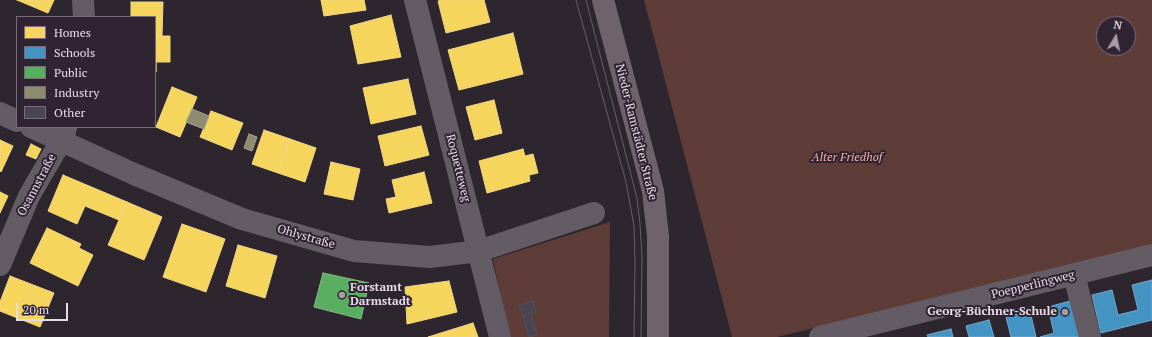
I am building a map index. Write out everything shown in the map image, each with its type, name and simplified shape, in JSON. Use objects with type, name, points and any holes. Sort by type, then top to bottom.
[{"type":"main road","name":"Nieder-Ramstädter Straße","points":[[604,0],[653,191],[658,236],[658,337]]},
{"type":"street","points":[[83,0],[84,16]]},
{"type":"street","name":"Roquetteweg","points":[[415,0],[500,337]]},
{"type":"street","points":[[0,113],[16,121]]},
{"type":"street","name":"Ohlystraße","points":[[35,128],[64,134],[134,174],[242,219],[354,252],[430,257],[479,251],[594,213]]},
{"type":"street","name":"Osannstraße","points":[[0,265],[29,196],[64,134]]},
{"type":"street","name":"Poepperlingweg","points":[[820,337],[1076,281],[1115,271],[1152,255]]},
{"type":"street","points":[[1076,281],[1090,337]]},
{"type":"green space","name":"Alter Friedhof","points":[[644,0],[1152,0],[1152,245],[777,337],[732,337]]},
{"type":"green space","points":[[610,222],[609,337],[509,337],[493,259]]},
{"type":"building: Homes","points":[[17,0],[54,0],[48,13]]},
{"type":"building: Homes","points":[[321,0],[364,0],[366,10],[324,16]]},
{"type":"building: Homes","points":[[484,0],[490,22],[446,33],[438,1]]},
{"type":"building: Homes","points":[[131,2],[163,2],[162,36],[156,36],[156,16],[131,16]]},
{"type":"building: Homes","points":[[391,15],[401,57],[358,64],[350,26]]},
{"type":"building: Homes","points":[[513,33],[523,74],[459,90],[448,50]]},
{"type":"building: Homes","points":[[156,36],[170,36],[170,62],[156,62]]},
{"type":"building: Homes","points":[[408,79],[416,114],[371,124],[363,88]]},
{"type":"building: Homes","points":[[172,87],[197,97],[180,137],[156,127]]},
{"type":"building: Homes","points":[[494,100],[502,133],[475,140],[466,107]]},
{"type":"building: Homes","points":[[211,111],[243,123],[232,150],[200,137]]},
{"type":"building: Homes","points":[[421,126],[429,155],[385,166],[378,136]]},
{"type":"building: Homes","points":[[264,130],[290,139],[278,173],[252,164]]},
{"type":"building: Homes","points":[[290,139],[316,148],[305,182],[278,173]]},
{"type":"building: Homes","points":[[0,140],[13,146],[1,172],[0,171]]},
{"type":"building: Homes","points":[[31,144],[41,149],[36,159],[26,155]]},
{"type":"building: Homes","points":[[523,149],[525,156],[533,154],[538,173],[529,175],[530,181],[487,193],[479,161]]},
{"type":"building: Homes","points":[[331,162],[360,169],[353,200],[324,194]]},
{"type":"building: Homes","points":[[424,172],[432,203],[389,213],[386,199],[396,197],[392,180]]},
{"type":"building: Homes","points":[[63,175],[127,202],[119,220],[85,206],[77,224],[48,211]]},
{"type":"building: Homes","points":[[0,192],[8,196],[0,213]]},
{"type":"building: Homes","points":[[127,202],[162,217],[144,260],[108,245]]},
{"type":"building: Homes","points":[[182,224],[225,239],[206,292],[163,277]]},
{"type":"building: Homes","points":[[47,228],[81,244],[79,248],[93,255],[78,286],[30,263]]},
{"type":"building: Homes","points":[[238,245],[277,256],[265,298],[226,286]]},
{"type":"building: Homes","points":[[10,276],[54,293],[40,327],[0,311],[0,302]]},
{"type":"building: Homes","points":[[449,281],[457,312],[407,324],[405,287]]},
{"type":"building: Homes","points":[[473,323],[478,337],[428,337]]},
{"type":"building: Schools","points":[[1152,280],[1152,320],[1101,333],[1092,295],[1112,290],[1118,315],[1138,310],[1132,285]]},
{"type":"building: Schools","points":[[1070,301],[1079,337],[1040,337],[1054,333],[1048,307]]},
{"type":"building: Schools","points":[[1030,311],[1036,337],[1011,337],[1006,317]]},
{"type":"building: Schools","points":[[989,320],[994,337],[969,337],[966,326]]},
{"type":"building: Schools","points":[[951,329],[953,337],[928,337],[927,335]]},
{"type":"building: Public","name":"Forstamt Darmstadt","points":[[323,273],[369,283],[361,319],[314,307]]},
{"type":"building: Industry","points":[[192,109],[209,116],[204,129],[186,122]]},
{"type":"building: Industry","points":[[249,134],[257,137],[252,151],[244,148]]},
{"type":"building: Other","points":[[533,301],[536,312],[523,316],[519,305]]},
{"type":"building: Other","points":[[531,313],[537,335],[529,337],[523,316]]},
{"type":"tram line","points":[[576,0],[626,182],[634,226],[634,337]]},
{"type":"tram line","points":[[586,0],[637,198],[642,256],[641,337]]},
{"type":"place","name":"Forstamt Darmstadt","points":[[342,295]]},
{"type":"place","name":"Georg-Büchner-Schule","points":[[1065,312]]}]
